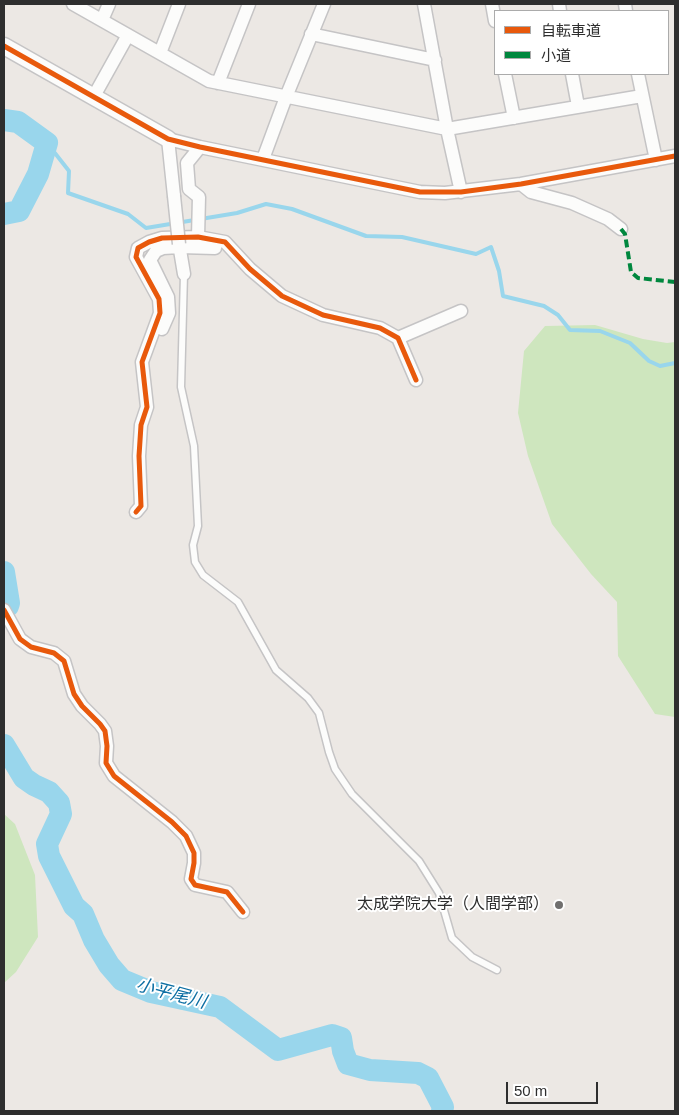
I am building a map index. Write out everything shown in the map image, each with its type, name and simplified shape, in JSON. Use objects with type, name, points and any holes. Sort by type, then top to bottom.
[{"type":"street","points":[[73,4],[208,81],[447,129],[642,96]]},
{"type":"street","points":[[102,20],[109,4]]},
{"type":"street","points":[[160,54],[179,4]]},
{"type":"street","points":[[218,83],[249,4]]},
{"type":"street","points":[[263,159],[324,4]]},
{"type":"street","points":[[424,4],[447,129],[461,192]]},
{"type":"street","points":[[311,34],[435,60]]},
{"type":"street","points":[[94,96],[128,35]]},
{"type":"street","points":[[4,46],[168,139],[420,192],[461,192],[521,184],[675,156]]},
{"type":"street","points":[[505,75],[514,118]]},
{"type":"street","points":[[572,75],[578,106]]},
{"type":"street","points":[[638,75],[656,160]]},
{"type":"street","points":[[168,139],[184,274]]},
{"type":"street","points":[[198,236],[199,197],[189,189],[187,164],[200,147]]},
{"type":"street","points":[[521,184],[531,192],[572,203],[608,219],[621,229]]},
{"type":"street","points":[[136,512],[142,506],[141,425],[147,407],[142,362],[160,314],[159,299],[136,257],[138,248],[162,238],[198,236],[225,242],[266,283],[282,296],[323,315],[380,328],[398,338],[416,380]]},
{"type":"street","points":[[142,362],[152,354],[169,313],[168,297],[150,260],[156,251],[163,248],[180,245],[212,246],[225,251],[268,292],[295,310],[298,304]]},
{"type":"street","points":[[398,338],[461,311]]},
{"type":"street","points":[[4,610],[20,639],[31,647],[54,653],[64,662],[74,694],[82,706],[105,731],[108,746],[106,763],[114,776],[172,822],[186,836],[194,853],[191,879],[195,885],[227,892],[243,912]]},
{"type":"lane","points":[[184,274],[181,387],[194,446],[198,526],[193,545],[196,562],[203,575],[238,602],[276,670],[308,698],[319,713],[335,769],[352,794],[420,861],[439,893],[452,938],[472,957],[497,970]]},
{"type":"green space","points":[[595,325],[643,339],[667,343],[675,342],[675,717],[655,714],[618,656],[617,602],[591,574],[552,524],[528,456],[518,413],[524,351],[545,326]]},
{"type":"green space","points":[[4,814],[15,824],[35,875],[38,937],[16,972],[4,983]]},
{"type":"waterway","name":"小平尾川","points":[[4,120],[18,122],[47,143],[38,174],[19,211],[4,214]]},
{"type":"waterway","points":[[47,143],[69,171],[68,193],[128,214],[146,228],[237,213],[266,204],[292,209],[366,236],[402,237],[476,254],[491,247],[499,271],[503,296],[544,306],[558,315],[570,330],[600,331],[630,343],[649,361],[660,366],[675,363]]},
{"type":"waterway","name":"小平尾川","points":[[4,572],[8,606]]},
{"type":"waterway","name":"小平尾川","points":[[4,745],[24,778],[49,792],[59,803],[61,814],[47,844],[49,856],[74,906],[83,914],[94,940],[109,965],[122,980],[151,992],[220,1007],[278,1050],[332,1035],[341,1038],[348,1064],[370,1070],[418,1073],[428,1078],[443,1107],[442,1111]]},
{"type":"marked path","points":[[621,229],[625,234],[631,272],[638,278],[675,282]]},
{"type":"cycle path","points":[[4,46],[168,139],[420,192],[461,192],[521,184],[675,156]]},
{"type":"cycle path","points":[[136,512],[141,506],[139,456],[141,425],[147,407],[142,362],[160,313],[159,299],[136,257],[138,248],[149,242],[162,238],[198,237],[225,242],[250,269],[282,296],[323,315],[380,328],[398,338],[416,380]]},
{"type":"cycle path","points":[[4,610],[20,639],[31,647],[54,653],[64,661],[74,694],[82,706],[105,731],[107,746],[106,763],[114,776],[172,822],[186,836],[194,853],[191,879],[195,885],[227,892],[243,912]]},
{"type":"place","name":"太成学院大学（人間学部）","points":[[559,905]]}]
